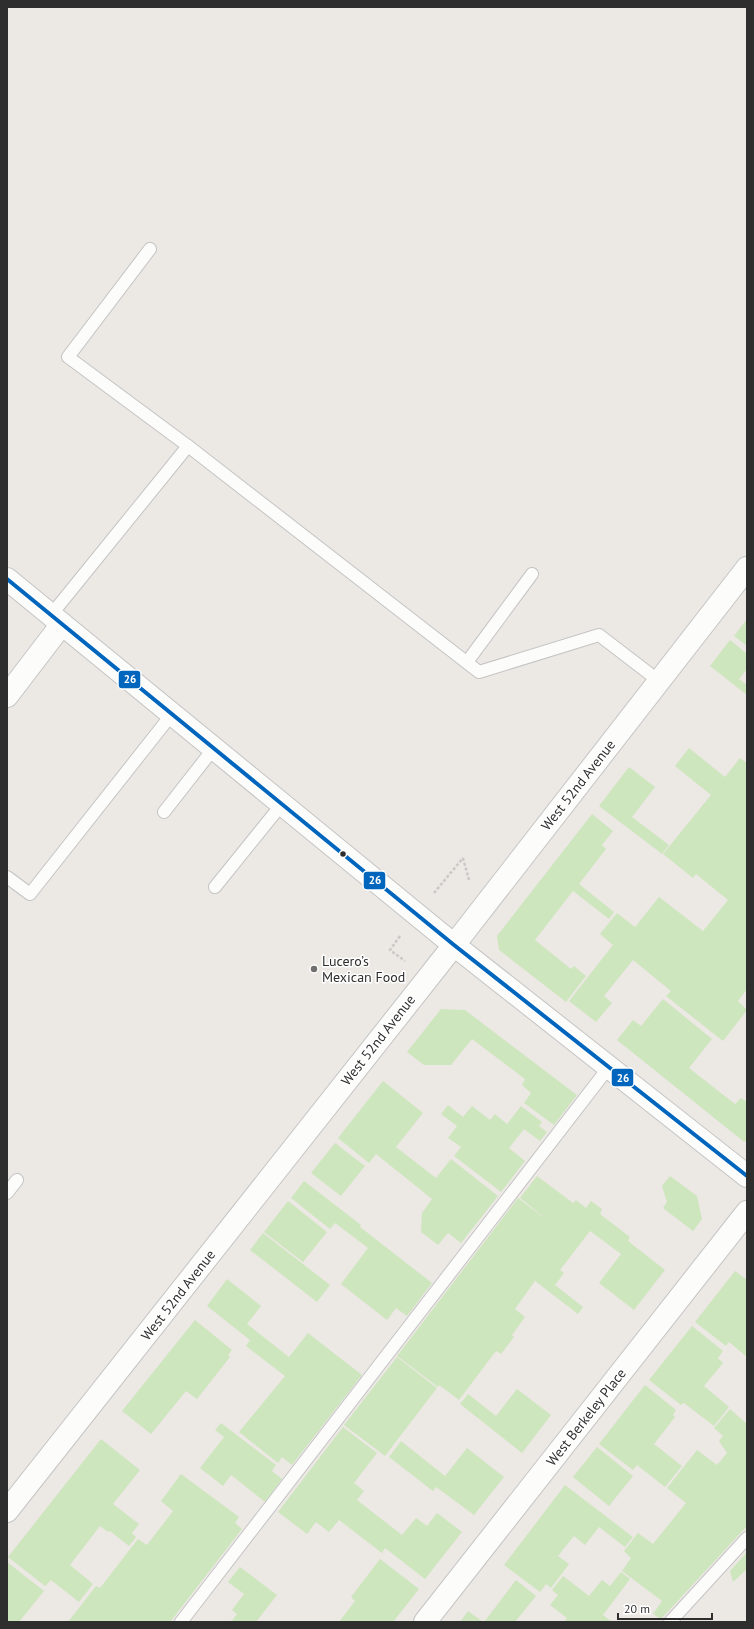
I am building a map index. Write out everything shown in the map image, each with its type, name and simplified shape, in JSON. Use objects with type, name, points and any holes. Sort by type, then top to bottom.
[{"type":"street","name":"West 52nd Avenue","points":[[7,1511],[454,945],[747,568]]},
{"type":"street","points":[[7,579],[454,945],[747,1176]]},
{"type":"street","points":[[7,696],[56,620]]},
{"type":"street","name":"West Berkeley Place","points":[[425,1622],[747,1212]]},
{"type":"lane","points":[[150,249],[68,358],[188,446],[479,672],[599,635],[659,681]]},
{"type":"lane","points":[[56,620],[188,446]]},
{"type":"lane","points":[[467,662],[532,574]]},
{"type":"lane","points":[[7,877],[30,894],[172,714]]},
{"type":"lane","points":[[164,812],[214,748]]},
{"type":"lane","points":[[215,887],[282,804]]},
{"type":"lane","points":[[181,1622],[609,1067]]},
{"type":"lane","points":[[7,1193],[17,1180]]},
{"type":"lane","points":[[670,1622],[747,1538]]},
{"type":"green space","points":[[747,619],[747,646],[734,636]]},
{"type":"green space","points":[[730,640],[747,654],[747,669],[739,679],[747,685],[747,695],[710,666]]},
{"type":"green space","points":[[689,748],[725,777],[740,758],[747,763],[747,989],[738,1001],[747,1010],[723,1041],[666,996],[671,991],[633,960],[604,996],[612,1003],[596,1022],[569,1001],[613,945],[600,934],[617,913],[635,927],[659,897],[703,931],[728,900],[696,874],[693,878],[663,854],[711,795],[675,766]]},
{"type":"green space","points":[[629,767],[655,787],[632,817],[669,845],[662,854],[599,806]]},
{"type":"green space","points":[[592,814],[613,831],[602,845],[606,849],[579,884],[614,912],[609,919],[573,891],[535,940],[571,969],[574,966],[586,976],[566,1002],[499,950],[497,936]]},
{"type":"green space","points":[[663,999],[712,1039],[689,1068],[735,1104],[741,1098],[747,1102],[747,1142],[743,1141],[617,1040],[633,1020],[641,1026]]},
{"type":"green space","points":[[441,1009],[465,1010],[577,1095],[554,1125],[524,1103],[531,1093],[522,1085],[525,1079],[472,1039],[451,1065],[424,1065],[407,1052]]},
{"type":"green space","points":[[383,1081],[423,1113],[396,1147],[436,1178],[451,1159],[498,1196],[461,1243],[448,1233],[438,1245],[421,1232],[422,1213],[432,1199],[376,1154],[369,1163],[338,1138]]},
{"type":"green space","points":[[448,1105],[463,1117],[472,1106],[490,1120],[495,1114],[507,1124],[521,1106],[542,1122],[539,1126],[547,1132],[540,1141],[524,1129],[509,1148],[525,1161],[501,1192],[454,1156],[461,1147],[448,1138],[457,1126],[441,1114]]},
{"type":"green space","points":[[335,1143],[365,1166],[341,1196],[311,1173]]},
{"type":"green space","points":[[537,1176],[573,1203],[576,1200],[586,1208],[591,1201],[602,1209],[600,1214],[630,1237],[628,1241],[665,1270],[634,1310],[599,1283],[621,1254],[590,1231],[560,1270],[564,1273],[555,1285],[583,1307],[578,1314],[535,1281],[515,1309],[525,1317],[512,1335],[514,1337],[501,1354],[496,1351],[459,1400],[439,1385],[438,1387],[397,1356],[518,1198],[550,1222],[520,1198]]},
{"type":"green space","points":[[670,1176],[697,1196],[702,1219],[693,1231],[663,1208],[667,1202],[662,1186]]},
{"type":"green space","points":[[304,1181],[432,1283],[407,1316],[396,1308],[387,1320],[341,1284],[368,1248],[335,1223],[330,1229],[291,1198]]},
{"type":"green space","points":[[288,1201],[327,1232],[303,1262],[264,1232]]},
{"type":"green space","points":[[263,1233],[330,1285],[317,1302],[250,1250]]},
{"type":"green space","points":[[735,1271],[747,1280],[747,1357],[729,1342],[726,1346],[695,1322]]},
{"type":"green space","points":[[227,1279],[261,1306],[247,1324],[289,1357],[308,1333],[362,1375],[292,1465],[282,1457],[278,1463],[239,1432],[285,1376],[246,1346],[250,1340],[207,1306]]},
{"type":"green space","points":[[195,1320],[232,1350],[228,1355],[230,1357],[197,1399],[186,1391],[151,1434],[122,1411]]},
{"type":"green space","points":[[692,1326],[723,1351],[718,1358],[723,1363],[704,1386],[729,1407],[714,1426],[684,1403],[681,1405],[649,1380]]},
{"type":"green space","points":[[397,1357],[437,1388],[385,1456],[344,1425]]},
{"type":"green space","points":[[645,1385],[676,1410],[673,1415],[675,1417],[654,1444],[682,1466],[665,1487],[637,1465],[633,1470],[599,1444]]},
{"type":"green space","points":[[517,1389],[551,1415],[522,1453],[460,1404],[468,1394],[496,1416]]},
{"type":"green space","points":[[730,1409],[747,1424],[747,1526],[661,1619],[653,1614],[662,1601],[622,1571],[631,1558],[624,1551],[638,1533],[653,1544],[686,1503],[667,1488],[697,1450],[717,1465],[727,1453],[719,1441],[723,1436],[714,1428]]},
{"type":"green space","points":[[221,1423],[276,1465],[272,1471],[282,1479],[265,1502],[231,1475],[223,1486],[200,1468],[224,1437],[215,1430]]},
{"type":"green space","points":[[343,1427],[377,1453],[354,1483],[364,1491],[357,1500],[402,1535],[416,1518],[427,1526],[437,1513],[462,1532],[425,1579],[385,1548],[382,1553],[339,1520],[329,1532],[316,1522],[307,1534],[278,1512]]},
{"type":"green space","points":[[101,1439],[140,1470],[113,1504],[139,1524],[132,1533],[136,1537],[129,1546],[110,1531],[108,1532],[100,1526],[70,1565],[93,1584],[79,1602],[51,1580],[45,1586],[8,1557]]},
{"type":"green space","points":[[401,1441],[445,1476],[467,1448],[504,1477],[474,1515],[436,1487],[433,1491],[389,1457]]},
{"type":"green space","points":[[597,1447],[633,1476],[609,1506],[573,1477]]},
{"type":"green space","points":[[181,1474],[239,1517],[235,1523],[242,1529],[170,1622],[68,1622],[96,1586],[100,1588],[138,1539],[147,1545],[173,1511],[161,1501]]},
{"type":"green space","points":[[565,1485],[633,1537],[625,1547],[599,1527],[585,1545],[574,1536],[558,1556],[569,1564],[551,1588],[546,1584],[540,1592],[504,1565]]},
{"type":"green space","points":[[747,1552],[747,1569],[733,1582],[730,1571]]},
{"type":"green space","points":[[380,1559],[419,1589],[393,1622],[339,1622],[355,1601],[351,1597]]},
{"type":"green space","points":[[7,1562],[44,1591],[19,1622],[7,1622]]},
{"type":"green space","points":[[240,1567],[277,1595],[256,1622],[231,1622],[237,1614],[232,1610],[244,1594],[228,1582]]},
{"type":"green space","points":[[621,1572],[630,1579],[603,1615],[612,1622],[564,1622],[567,1618],[550,1605],[558,1595],[552,1590],[563,1576],[589,1596],[602,1580],[610,1586]]},
{"type":"green space","points":[[516,1580],[536,1596],[515,1622],[484,1622]]},
{"type":"green space","points":[[468,1611],[483,1622],[460,1622]]},
{"type":"transit line","name":"26","points":[[7,579],[454,945],[747,1176]]},
{"type":"place","name":"Lucero’s Mexican Food","points":[[314,969]]}]
